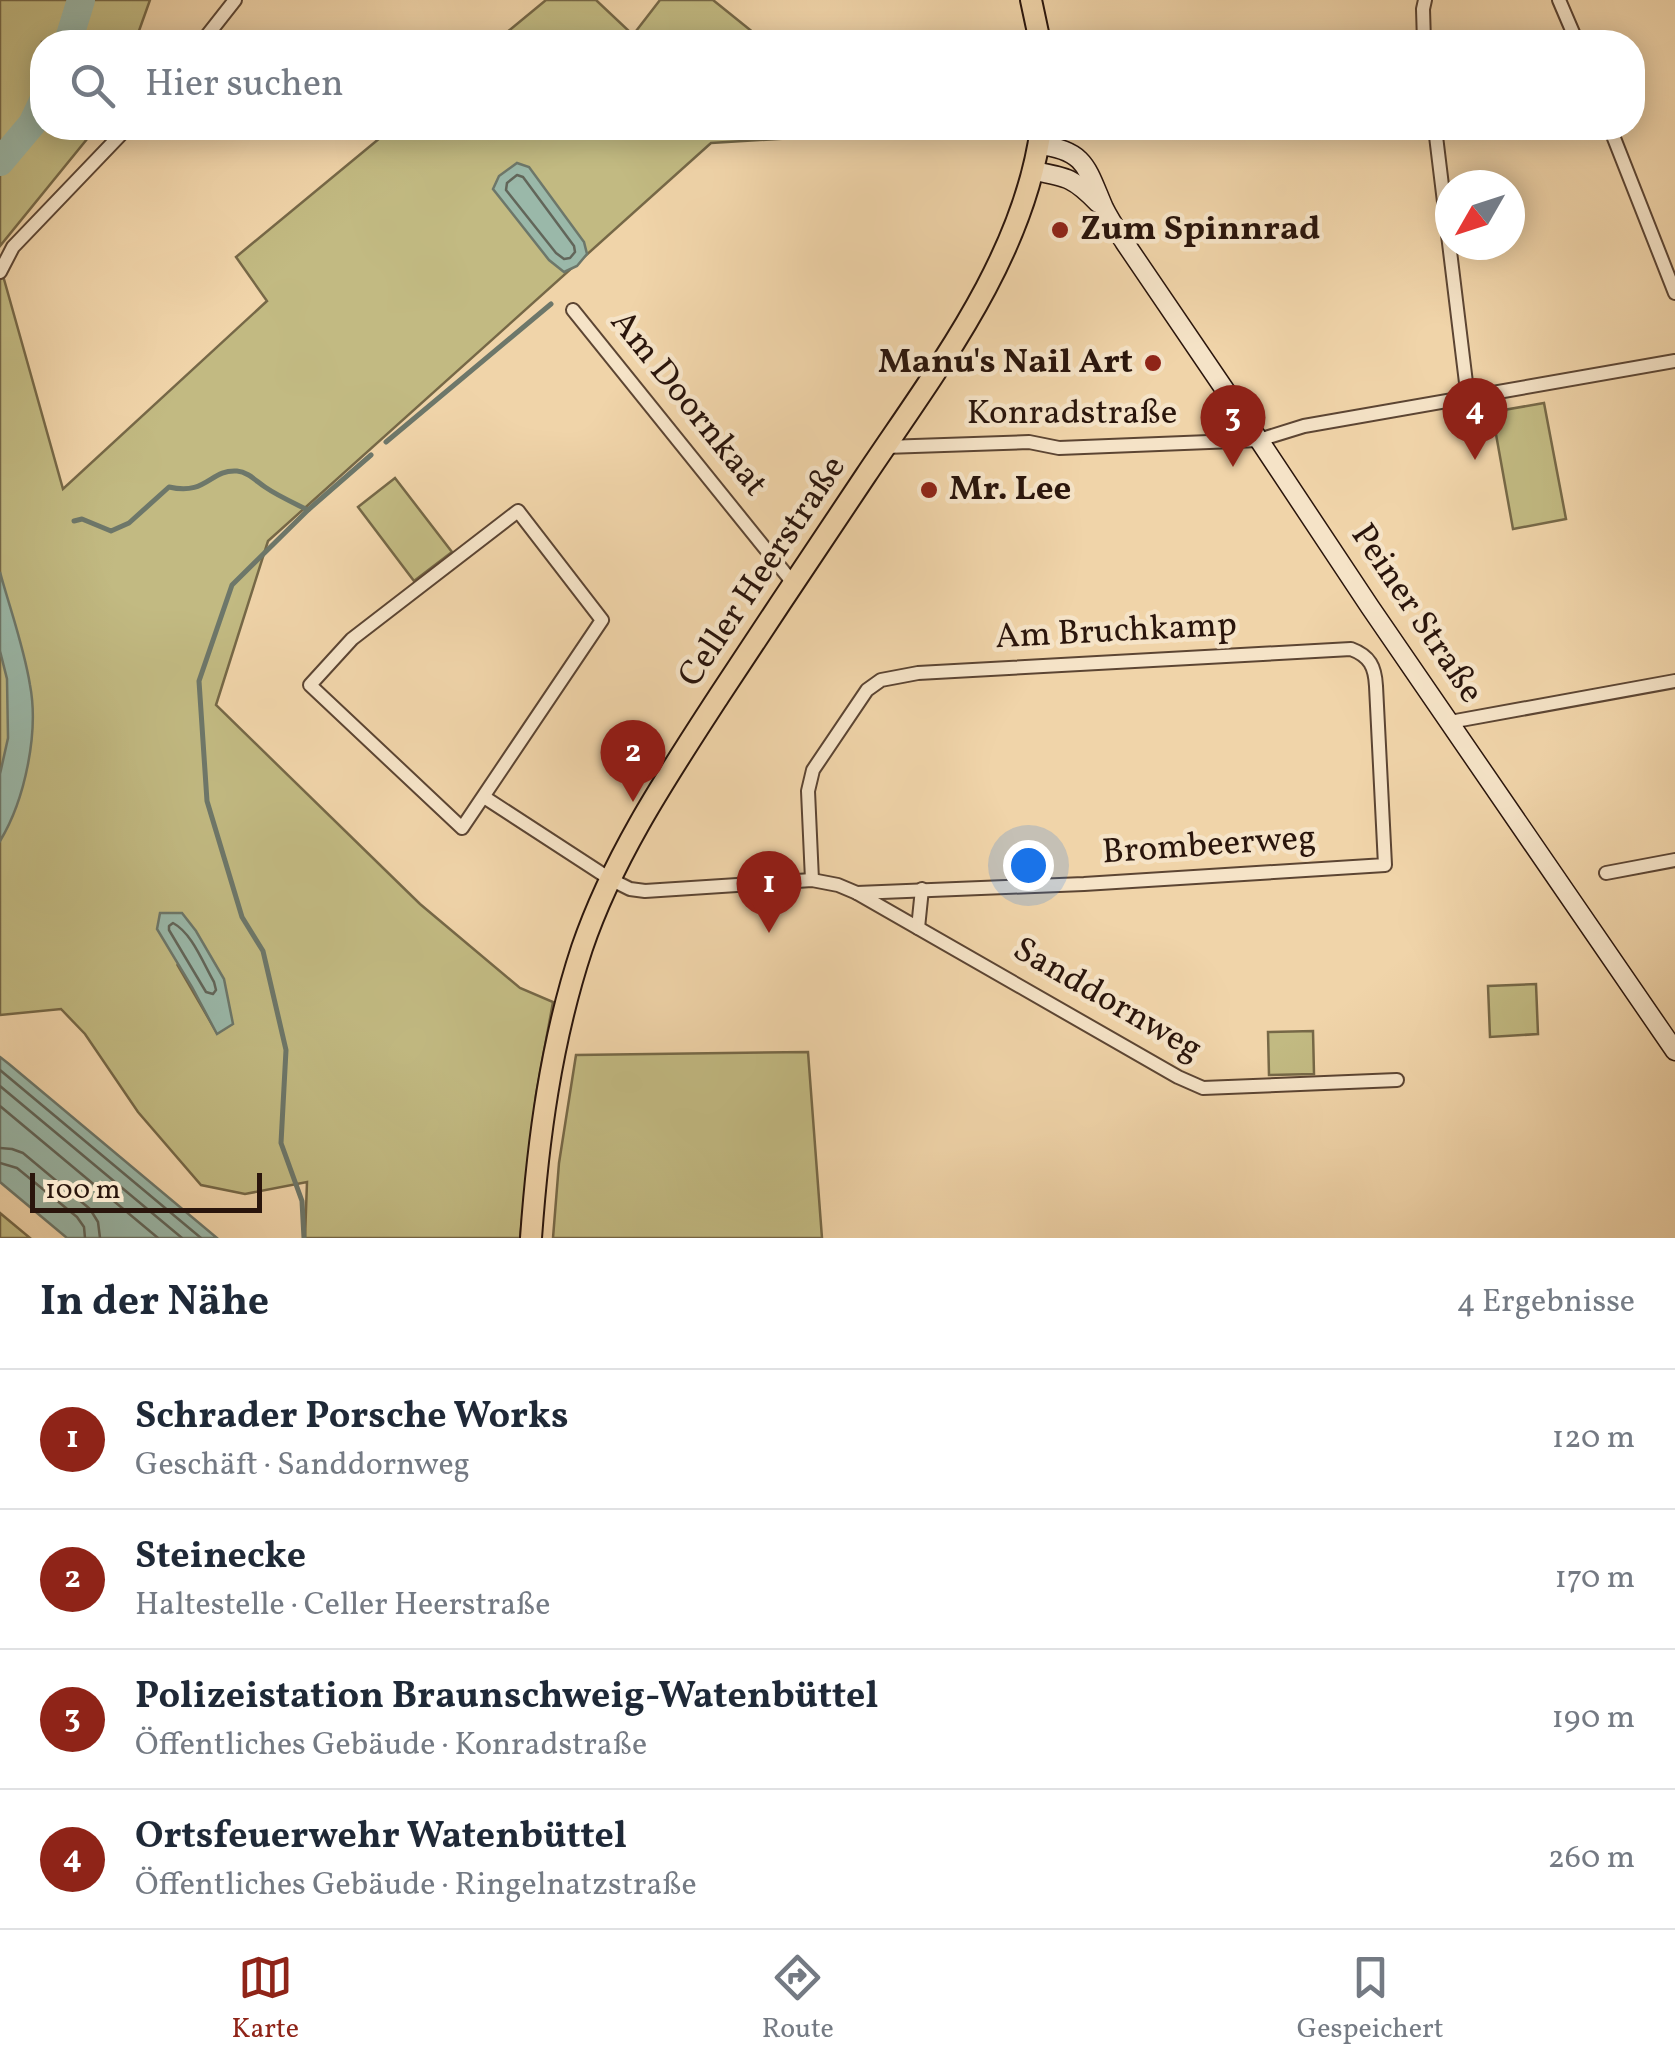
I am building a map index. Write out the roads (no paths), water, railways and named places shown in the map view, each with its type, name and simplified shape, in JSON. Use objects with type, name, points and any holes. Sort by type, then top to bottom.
[{"type":"main road","points":[[1031,0],[1037,30]]},
{"type":"main road","name":"Celler Heerstraße","points":[[531,1238],[548,1083],[566,1000],[610,880],[658,789],[965,323],[1016,227],[1039,140]]},
{"type":"main road","name":"Peiner Straße","points":[[1047,140],[1080,160],[1125,243],[1675,1051]]},
{"type":"main road","name":"Peiner Straße","points":[[1034,171],[1067,177],[1081,185],[1106,212]]},
{"type":"street","points":[[211,30],[234,0]]},
{"type":"street","points":[[1424,30],[1425,0]]},
{"type":"street","points":[[1559,0],[1572,30]]},
{"type":"street","points":[[0,272],[12,247],[115,140]]},
{"type":"street","points":[[1436,140],[1468,398]]},
{"type":"street","points":[[1615,140],[1675,293]]},
{"type":"street","name":"Am Doornkaat","points":[[574,310],[793,583]]},
{"type":"street","name":"Konradstraße","points":[[885,447],[1028,442],[1060,448],[1260,440],[1304,426],[1675,361]]},
{"type":"street","points":[[518,510],[602,620],[484,797],[462,828],[310,685],[352,639],[518,510]]},
{"type":"street","name":"Am Bruchkamp","points":[[812,880],[808,791],[813,770],[867,690],[881,680],[918,674],[1351,649],[1372,663],[1375,672],[1384,866]]},
{"type":"street","points":[[1450,722],[1675,680]]},
{"type":"street","points":[[484,797],[610,880]]},
{"type":"street","points":[[1606,872],[1675,860]]},
{"type":"street","name":"Brombeerweg","points":[[857,893],[1384,866]]},
{"type":"street","name":"Sanddornweg","points":[[610,880],[645,891],[812,880],[838,885],[1202,1088],[1397,1080]]},
{"type":"street","points":[[918,928],[922,890]]},
{"type":"water","points":[[517,163],[529,167],[584,242],[587,254],[577,266],[564,272],[549,260],[493,189],[499,176]]},
{"type":"water","points":[[0,572],[21,642],[33,723],[23,786],[0,841],[0,774],[8,738],[7,679],[0,651]]},
{"type":"water","points":[[160,913],[182,913],[224,979],[233,1024],[217,1034],[157,929]]},
{"type":"water","points":[[0,1057],[217,1238],[67,1238],[0,1182]]},
{"type":"waterway","points":[[72,30],[81,0]]},
{"type":"waterway","points":[[0,162],[30,126]]},
{"type":"waterway","points":[[386,442],[551,304]]},
{"type":"waterway","points":[[304,1238],[302,1201],[281,1143],[286,1050],[263,951],[242,917],[207,801],[199,681],[232,585],[371,455]]},
{"type":"waterway","points":[[74,521],[82,519],[111,531],[129,523],[169,487],[192,488],[228,471],[248,475],[308,510]]},
{"type":"place","name":"Zum Spinnrad","points":[[1060,230]]},
{"type":"place","name":"Manu's Nail Art","points":[[1153,363]]},
{"type":"place","name":"Ortsfeuerwehr Watenbüttel","points":[[1475,460]]},
{"type":"place","name":"Polizeistation Braunschweig-Watenbüttel","points":[[1233,467]]},
{"type":"place","name":"Mr. Lee","points":[[929,490]]},
{"type":"place","name":"Steinecke","points":[[633,802]]},
{"type":"place","name":"Schrader Porsche Works","points":[[769,933]]}]
